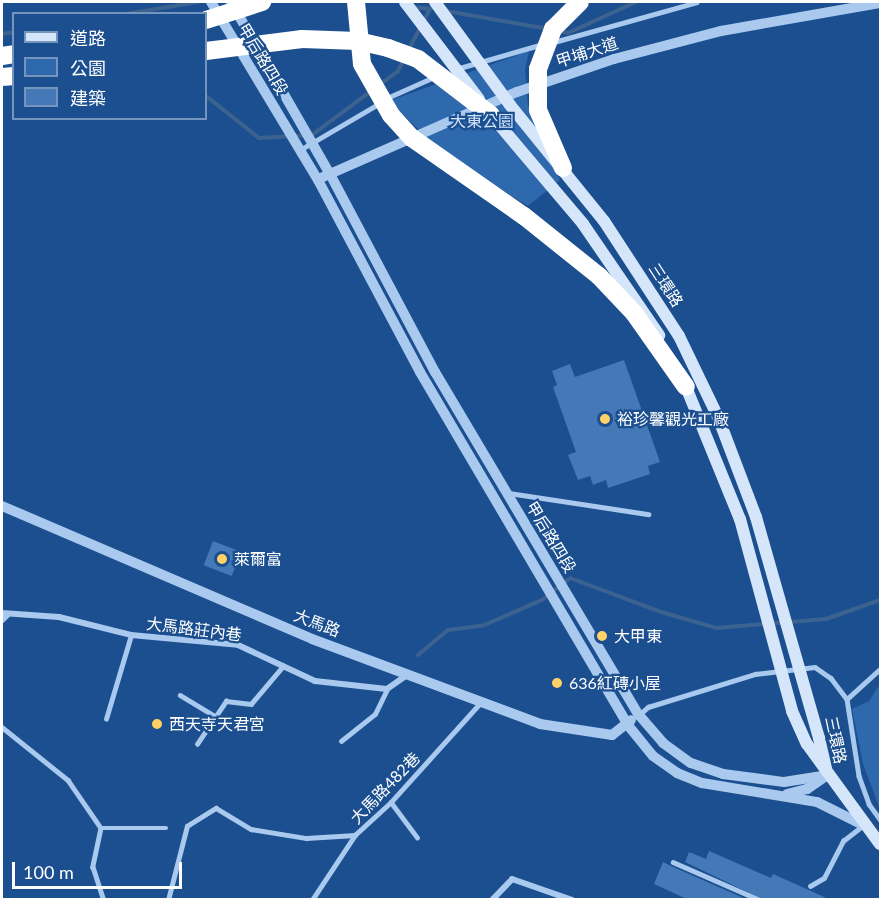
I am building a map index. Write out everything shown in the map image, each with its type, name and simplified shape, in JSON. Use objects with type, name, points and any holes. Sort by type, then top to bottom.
[{"type":"highway","points":[[207,20],[262,2]]},
{"type":"highway","points":[[356,2],[362,64],[391,114],[444,163],[524,216],[599,276],[634,313],[686,387]]},
{"type":"highway","points":[[563,168],[538,110],[538,69],[553,29],[580,2]]},
{"type":"highway","points":[[207,51],[302,39],[378,45],[417,59],[491,115]]},
{"type":"main road","name":"三環路","points":[[405,2],[491,115],[624,279],[686,387],[740,519],[792,711],[807,744],[828,775]]},
{"type":"main road","name":"三環路","points":[[435,2],[510,105],[604,221],[679,336],[718,417],[756,517],[828,775]]},
{"type":"main road","points":[[828,775],[863,825],[880,844]]},
{"type":"street","name":"甲后路四段","points":[[211,2],[318,180],[420,372],[627,724],[653,756],[677,773],[702,783],[817,802],[863,825]]},
{"type":"street","name":"甲后路四段","points":[[231,2],[330,174],[435,372],[639,715],[663,743],[691,763],[723,774],[784,782],[828,775]]},
{"type":"street","name":"甲埔大道","points":[[318,180],[517,92],[614,59],[720,31],[880,3]]},
{"type":"street","name":"大馬路","points":[[2,506],[312,639],[410,673],[540,724],[612,735],[639,715]]},
{"type":"street","name":"大馬路莊內巷","points":[[3,616],[59,617],[131,635],[238,645],[315,681],[387,690]]},
{"type":"street","points":[[387,690],[410,673]]},
{"type":"street","name":"甲后路四段","points":[[784,795],[807,789],[828,775]]},
{"type":"street","points":[[492,900],[512,879],[572,900]]},
{"type":"lane","points":[[300,150],[313,145],[393,95],[430,79],[495,55],[582,37],[618,22],[697,2]]},
{"type":"lane","points":[[507,493],[648,514]]},
{"type":"lane","points":[[106,719],[131,635]]},
{"type":"lane","points":[[197,744],[213,715],[226,701],[251,704],[283,666]]},
{"type":"lane","points":[[639,715],[648,707],[754,674],[799,666],[814,667],[831,678],[847,699],[860,776],[869,804],[880,819]]},
{"type":"lane","points":[[847,699],[880,669]]},
{"type":"lane","points":[[341,741],[375,714],[387,690]]},
{"type":"lane","points":[[180,695],[213,715]]},
{"type":"lane","name":"大馬路482巷","points":[[168,900],[187,826],[216,808],[251,828],[306,838],[356,835],[391,802],[482,701]]},
{"type":"lane","points":[[2,728],[68,780],[101,828],[93,867],[104,900]]},
{"type":"lane","points":[[391,802],[417,837]]},
{"type":"lane","points":[[810,886],[824,878],[843,841],[863,825]]},
{"type":"lane","points":[[101,828],[166,828]]},
{"type":"lane","points":[[312,900],[356,835]]},
{"type":"lane","points":[[673,862],[760,900]]},
{"type":"green space","name":"大東公園","points":[[529,51],[525,69],[528,105],[560,180],[528,206],[445,155],[389,101]]},
{"type":"green space","points":[[880,684],[880,809],[863,764],[852,709],[869,701]]},
{"type":"building","name":"裕珍馨觀光工廠","points":[[624,360],[660,462],[648,466],[650,474],[608,488],[606,480],[593,485],[590,476],[578,480],[568,455],[576,452],[553,387],[557,385],[552,371],[570,364],[575,377]]},
{"type":"building","name":"萊爾富","points":[[213,541],[241,552],[232,576],[204,565]]},
{"type":"building","points":[[709,851],[771,878],[773,874],[831,900],[764,900],[685,862],[689,852],[706,859]]},
{"type":"building","points":[[663,862],[748,900],[689,900],[654,884]]},
{"type":"waterway","points":[[138,12],[198,2]]},
{"type":"waterway","points":[[558,31],[568,33],[636,2]]},
{"type":"waterway","points":[[413,7],[430,9]]},
{"type":"waterway","points":[[409,49],[430,9]]},
{"type":"waterway","points":[[446,11],[548,29]]},
{"type":"waterway","points":[[2,34],[12,32]]},
{"type":"waterway","points":[[379,85],[398,71],[404,59]]},
{"type":"waterway","points":[[207,97],[259,138],[312,135],[371,91]]},
{"type":"waterway","points":[[418,655],[448,630],[482,626],[542,600],[570,578],[661,612],[716,628],[826,619],[880,600]]},
{"type":"place","name":"裕珍馨觀光工廠","points":[[605,419]]},
{"type":"place","name":"萊爾富","points":[[222,559]]},
{"type":"place","name":"大甲東","points":[[602,636]]},
{"type":"place","name":"636紅磚小屋","points":[[557,683]]},
{"type":"place","name":"西天寺天君宮","points":[[157,724]]}]
